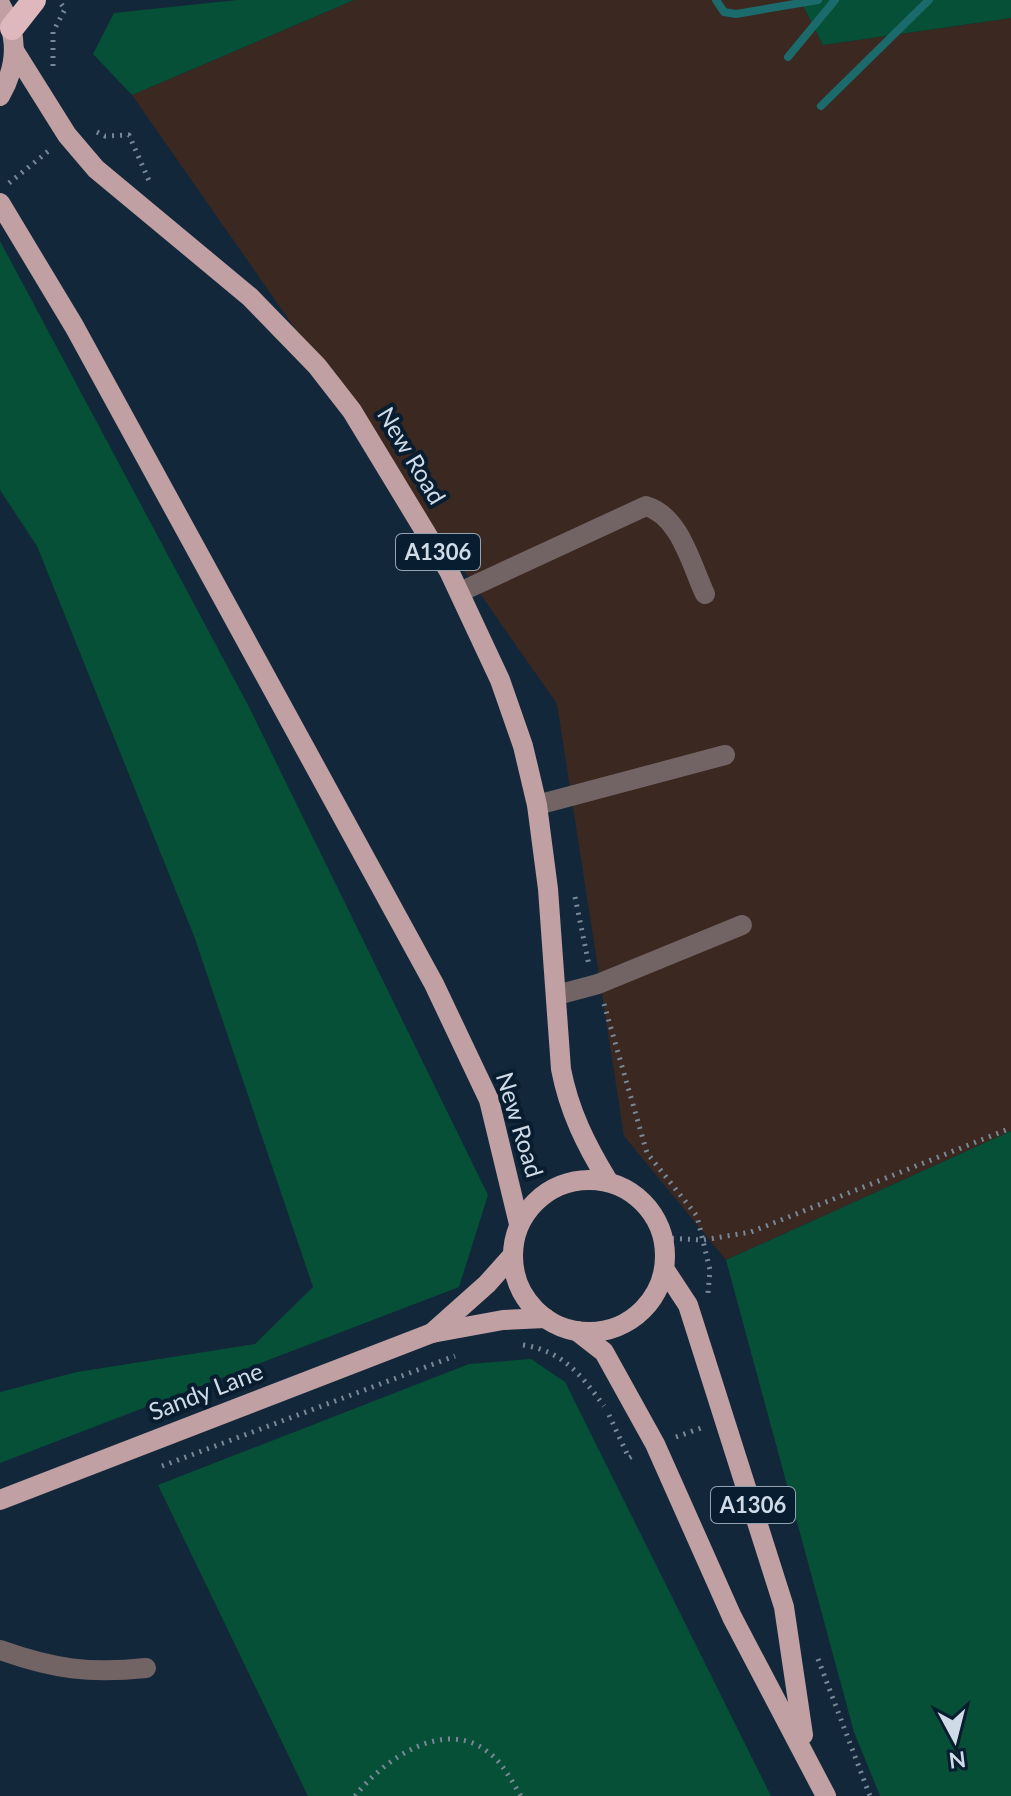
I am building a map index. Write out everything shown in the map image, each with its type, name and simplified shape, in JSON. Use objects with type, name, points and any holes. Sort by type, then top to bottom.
[{"type":"highway","points":[[14,40],[34,0]]},
{"type":"main road","name":"New Road","points":[[0,4],[14,40],[67,135],[96,169],[250,297],[317,366],[373,443],[460,592],[500,680],[523,746],[537,805],[557,995],[561,1069],[567,1099],[582,1139],[608,1181]]},
{"type":"main road","points":[[0,96],[11,75],[14,40]]},
{"type":"main road","name":"New Road","points":[[0,203],[74,326],[434,984],[489,1100],[519,1224]]},
{"type":"main road","points":[[581,1179],[608,1181],[627,1189],[644,1202],[664,1238],[665,1270],[657,1292],[642,1311],[612,1328],[577,1331],[545,1318],[527,1301],[516,1279],[513,1255],[519,1224],[534,1202],[556,1187],[581,1179]]},
{"type":"main road","name":"Sandy Lane","points":[[432,1333],[487,1284],[513,1255]]},
{"type":"main road","name":"A1306","points":[[665,1270],[688,1305],[784,1607],[805,1751]]},
{"type":"main road","name":"Sandy Lane","points":[[0,1500],[432,1333],[503,1320],[545,1318]]},
{"type":"main road","name":"A1306","points":[[577,1331],[604,1352],[655,1444],[732,1617],[826,1796]]},
{"type":"lane","points":[[460,592],[646,506],[661,510],[672,522],[705,594]]},
{"type":"lane","points":[[537,805],[725,755]]},
{"type":"lane","points":[[557,995],[598,984],[742,925]]},
{"type":"lane","points":[[0,1650],[47,1667],[111,1672],[146,1668]]},
{"type":"path","points":[[54,70],[53,32],[65,9]]},
{"type":"path","points":[[0,189],[84,124],[105,136],[129,135],[145,171]]},
{"type":"path","points":[[573,885],[586,960]]},
{"type":"path","points":[[616,1042],[647,1153],[697,1216],[710,1270]]},
{"type":"path","points":[[664,1238],[703,1240],[751,1232],[1011,1128]]},
{"type":"path","points":[[518,1344],[544,1348],[575,1367],[605,1407],[629,1458],[655,1444],[726,1419]]},
{"type":"path","points":[[161,1467],[438,1360],[465,1353]]},
{"type":"path","points":[[355,1796],[394,1760],[436,1739],[462,1740],[486,1749],[503,1765],[521,1796]]},
{"type":"shaded area","points":[[354,0],[800,0],[823,45],[1011,18],[1011,1131],[726,1260],[624,1136],[557,704],[132,95]]},
{"type":"green space","points":[[237,0],[354,0],[132,95],[93,54],[114,13]]},
{"type":"green space","points":[[800,0],[1011,0],[1011,18],[823,45]]},
{"type":"green space","points":[[0,241],[248,705],[488,1195],[459,1287],[0,1463],[0,1392],[77,1372],[255,1344],[313,1287],[194,936],[37,546],[0,490]]},
{"type":"green space","points":[[1011,1131],[1011,1796],[880,1796],[854,1732],[726,1260]]},
{"type":"green space","points":[[531,1359],[565,1382],[771,1796],[308,1796],[158,1485],[469,1364]]},
{"type":"waterway","points":[[716,0],[724,12],[736,14],[818,0]]},
{"type":"waterway","points":[[788,57],[835,0]]},
{"type":"waterway","points":[[821,106],[929,0]]}]
